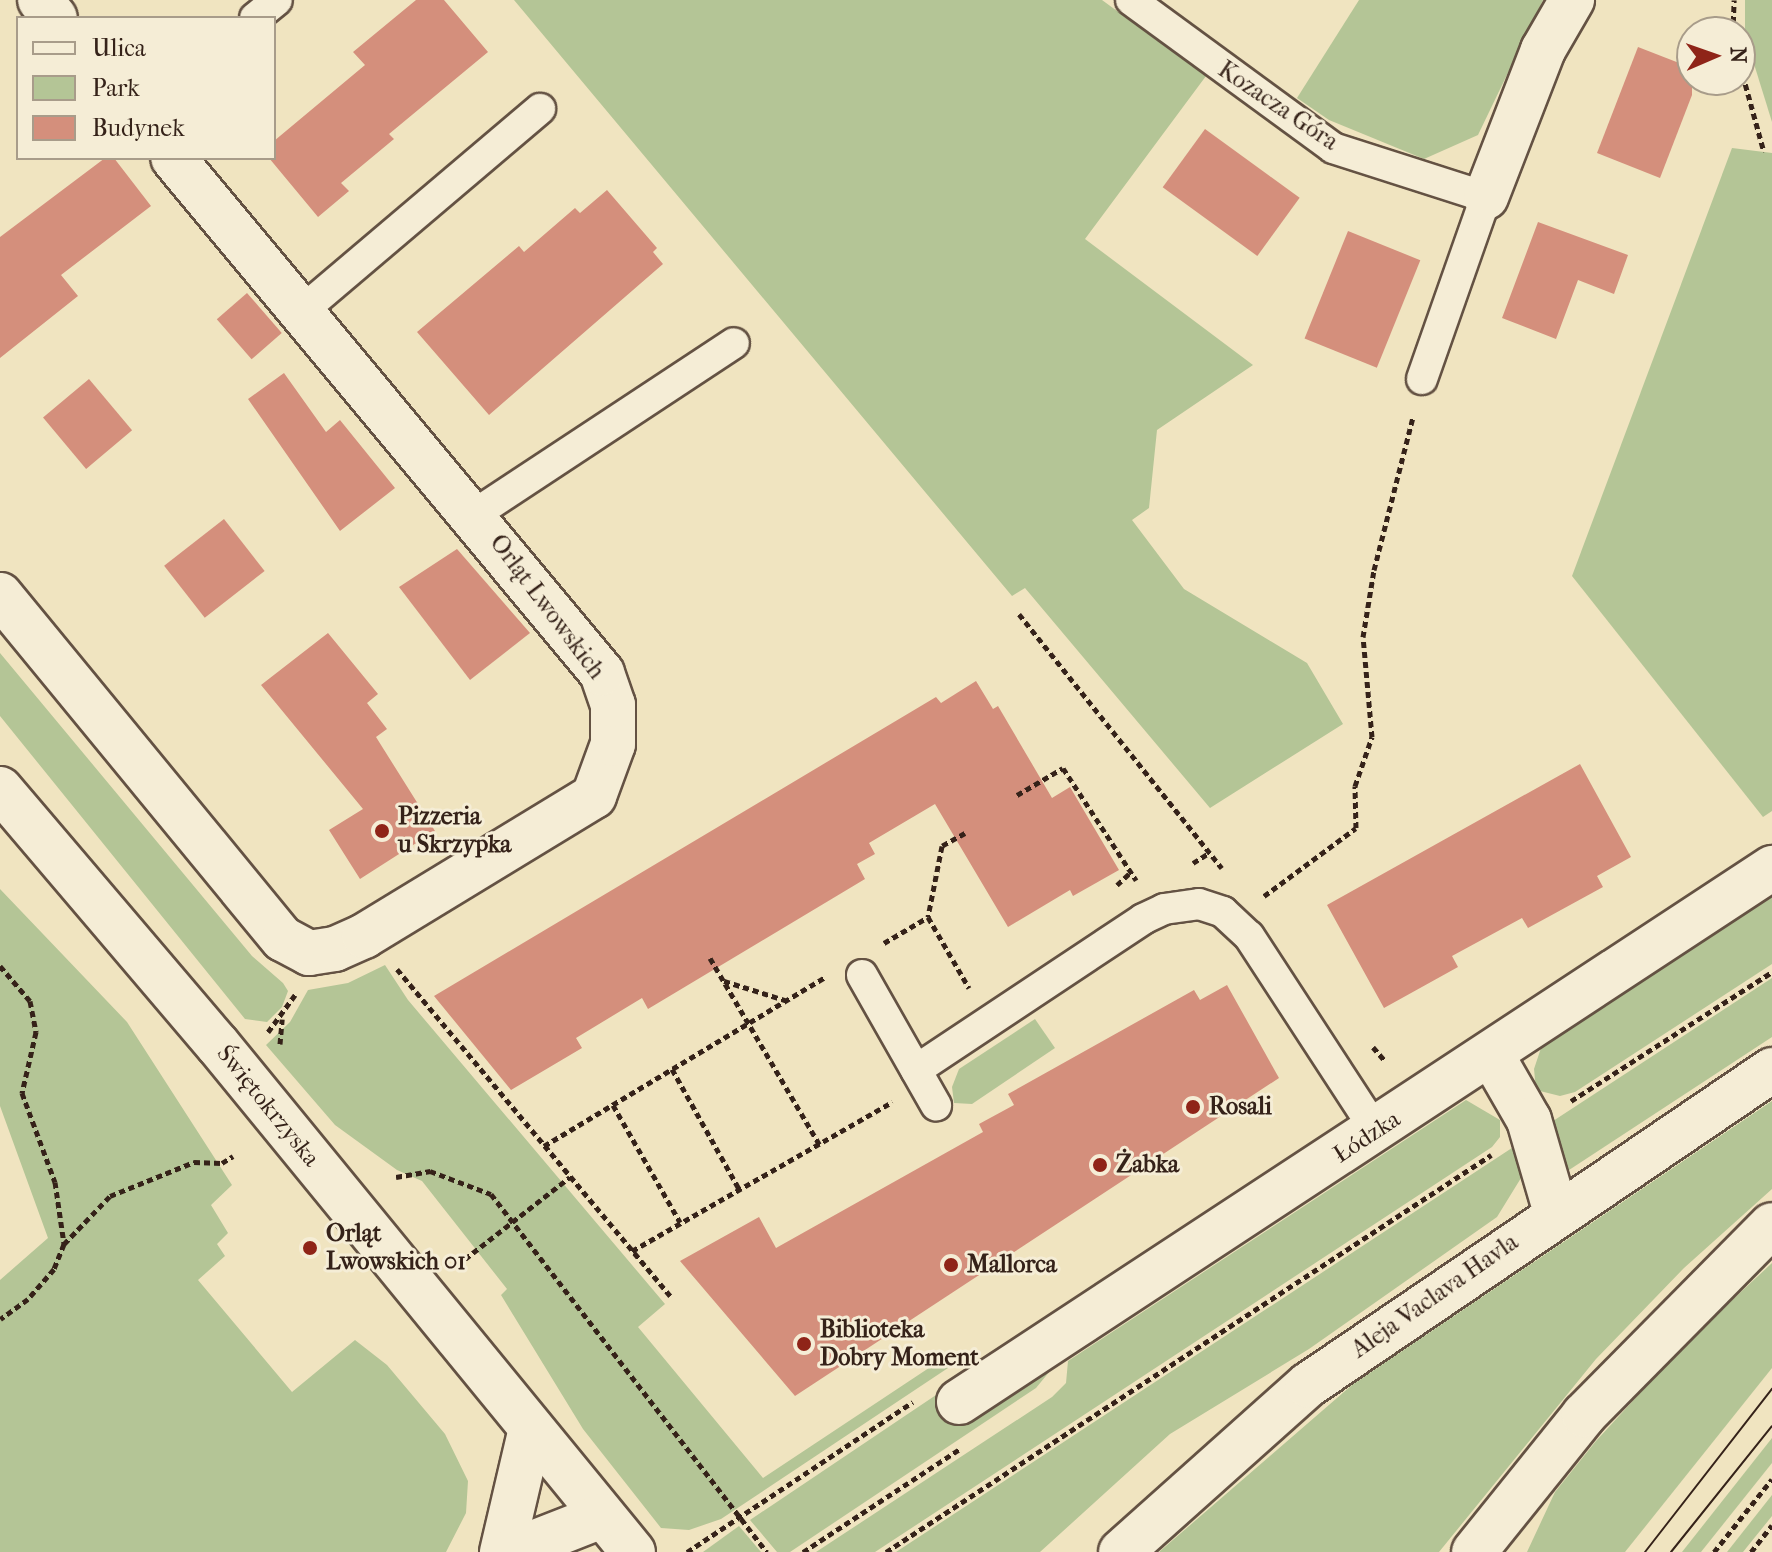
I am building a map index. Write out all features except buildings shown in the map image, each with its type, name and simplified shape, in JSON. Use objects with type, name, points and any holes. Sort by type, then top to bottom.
[{"type":"street","points":[[40,0],[53,16]]},
{"type":"street","points":[[1486,197],[1543,50],[1572,0]]},
{"type":"street","name":"Orląt Lwowskich","points":[[175,160],[475,514],[602,673],[613,705],[613,744],[594,796],[364,936],[335,949],[309,953]]},
{"type":"street","points":[[0,595],[283,939],[309,953]]},
{"type":"street","name":"Świętokrzyska","points":[[0,789],[218,1045],[633,1552]]},
{"type":"street","name":"Łódzka","points":[[951,1413],[1772,868]]},
{"type":"street","points":[[1491,1054],[1529,1120],[1556,1213]]},
{"type":"street","name":"Aleja Vaclava Havla","points":[[1121,1552],[1308,1385],[1556,1213],[1772,1070]]},
{"type":"street","points":[[1474,1552],[1584,1415],[1772,1225]]},
{"type":"street","points":[[502,1552],[531,1428]]},
{"type":"street","points":[[510,1552],[602,1516]]},
{"type":"lane","points":[[257,16],[277,0]]},
{"type":"lane","name":"Kozacza Góra","points":[[1131,0],[1333,148],[1486,197]]},
{"type":"lane","points":[[303,310],[540,109]]},
{"type":"lane","points":[[1422,379],[1486,197]]},
{"type":"lane","points":[[475,514],[734,343]]},
{"type":"lane","points":[[862,975],[925,1086],[1143,919],[1176,905],[1199,904],[1223,912],[1249,936],[1376,1131]]},
{"type":"path","points":[[1749,96],[1764,152]]},
{"type":"path","points":[[1266,895],[1356,828],[1355,786],[1372,737],[1363,637],[1374,570],[1422,379]]},
{"type":"path","points":[[1019,614],[1226,874]]},
{"type":"path","points":[[1017,795],[1063,768],[1135,879]]},
{"type":"path","points":[[965,833],[942,846],[928,917],[975,998]]},
{"type":"path","points":[[1108,893],[1131,872]]},
{"type":"path","points":[[878,946],[928,917]]},
{"type":"path","points":[[264,1035],[291,1006],[309,953]]},
{"type":"path","points":[[710,958],[819,1144]]},
{"type":"path","points":[[0,966],[30,1001],[36,1032],[22,1093],[55,1182],[64,1244]]},
{"type":"path","points":[[886,1552],[1497,1151],[1529,1120],[1574,1100],[1772,972]]},
{"type":"path","points":[[403,976],[670,1296]]},
{"type":"path","points":[[544,1146],[827,976]]},
{"type":"path","points":[[724,981],[786,1001]]},
{"type":"path","points":[[1366,1039],[1385,1061]]},
{"type":"path","points":[[672,1069],[739,1189]]},
{"type":"path","points":[[632,1251],[925,1086]]},
{"type":"path","points":[[613,1105],[680,1222]]},
{"type":"path","points":[[0,1319],[28,1299],[54,1269],[64,1244],[110,1196],[194,1162],[222,1163],[233,1156]]},
{"type":"path","points":[[396,1177],[430,1171],[491,1194],[767,1552]]},
{"type":"path","points":[[465,1259],[570,1177]]},
{"type":"path","points":[[687,1552],[740,1518],[951,1413]]},
{"type":"path","points":[[803,1552],[951,1413]]},
{"type":"path","points":[[1714,1552],[1772,1479]]},
{"type":"path","points":[[1751,1552],[1772,1525]]},
{"type":"path","points":[[695,1547],[706,1552]]},
{"type":"green space","points":[[514,0],[1102,0],[1206,76],[1085,239],[1253,365],[1157,430],[1149,508],[1132,520],[1184,589],[1307,663],[1343,724],[1210,808],[1025,588],[1012,596]]},
{"type":"green space","points":[[1359,0],[1543,0],[1478,135],[1424,159],[1329,120],[1297,98]]},
{"type":"green space","points":[[1745,0],[1772,0],[1772,122],[1756,70],[1756,16],[1745,16]]},
{"type":"green space","points":[[1732,148],[1772,153],[1772,811],[1763,817],[1572,576]]},
{"type":"green space","points":[[0,653],[252,956],[283,983],[288,991],[282,1007],[267,1022],[245,1019],[0,716]]},
{"type":"green space","points":[[0,889],[127,1022],[232,1185],[211,1205],[228,1233],[217,1244],[225,1256],[198,1280],[292,1392],[355,1340],[387,1365],[445,1434],[468,1481],[466,1513],[446,1552],[0,1552],[0,1280],[48,1238],[0,1106]]},
{"type":"green space","points":[[1772,893],[1772,964],[1575,1092],[1560,1096],[1536,1090],[1534,1069],[1542,1045]]},
{"type":"green space","points":[[385,965],[408,1000],[665,1304],[638,1327],[763,1478],[953,1352],[954,1364],[721,1519],[689,1530],[661,1528],[583,1429],[501,1295],[507,1289],[422,1181],[397,1170],[335,1125],[266,1045],[290,1022],[308,990],[348,983]]},
{"type":"green space","points":[[1772,978],[1772,1037],[1566,1172],[1550,1123]]},
{"type":"green space","points":[[1035,1019],[1055,1048],[972,1104],[954,1103],[952,1087],[959,1069]]},
{"type":"green space","points":[[1466,1100],[1500,1120],[1500,1137],[1492,1147],[875,1552],[816,1552],[1052,1397],[1066,1383],[1068,1361]]},
{"type":"green space","points":[[1772,1101],[1772,1189],[1684,1268],[1596,1359],[1439,1552],[1159,1552],[1352,1385]]},
{"type":"green space","points":[[1518,1144],[1521,1178],[1497,1217],[1309,1349],[1170,1434],[1040,1552],[896,1552]]},
{"type":"green space","points":[[1772,1263],[1772,1368],[1625,1552],[1527,1552],[1555,1492],[1596,1441],[1685,1344]]},
{"type":"green space","points":[[1050,1371],[1036,1388],[790,1552],[777,1552],[750,1520],[939,1393],[960,1426]]},
{"type":"green space","points":[[1772,1438],[1772,1463],[1701,1552],[1682,1552]]},
{"type":"green space","points":[[1772,1495],[1772,1516],[1743,1552],[1727,1552]]},
{"type":"green space","points":[[739,1526],[761,1552],[703,1552]]},
{"type":"tram line","points":[[1645,1552],[1772,1389]]},
{"type":"tram line","points":[[1671,1552],[1772,1426]]},
{"type":"place","name":"Pizzeria u Skrzypka","points":[[382,831]]},
{"type":"place","name":"Rosali","points":[[1193,1107]]},
{"type":"place","name":"Żabka","points":[[1100,1165]]},
{"type":"place","name":"Orląt Lwowskich 01","points":[[310,1248]]},
{"type":"place","name":"Mallorca","points":[[951,1265]]},
{"type":"place","name":"Biblioteka Dobry Moment","points":[[804,1344]]}]
